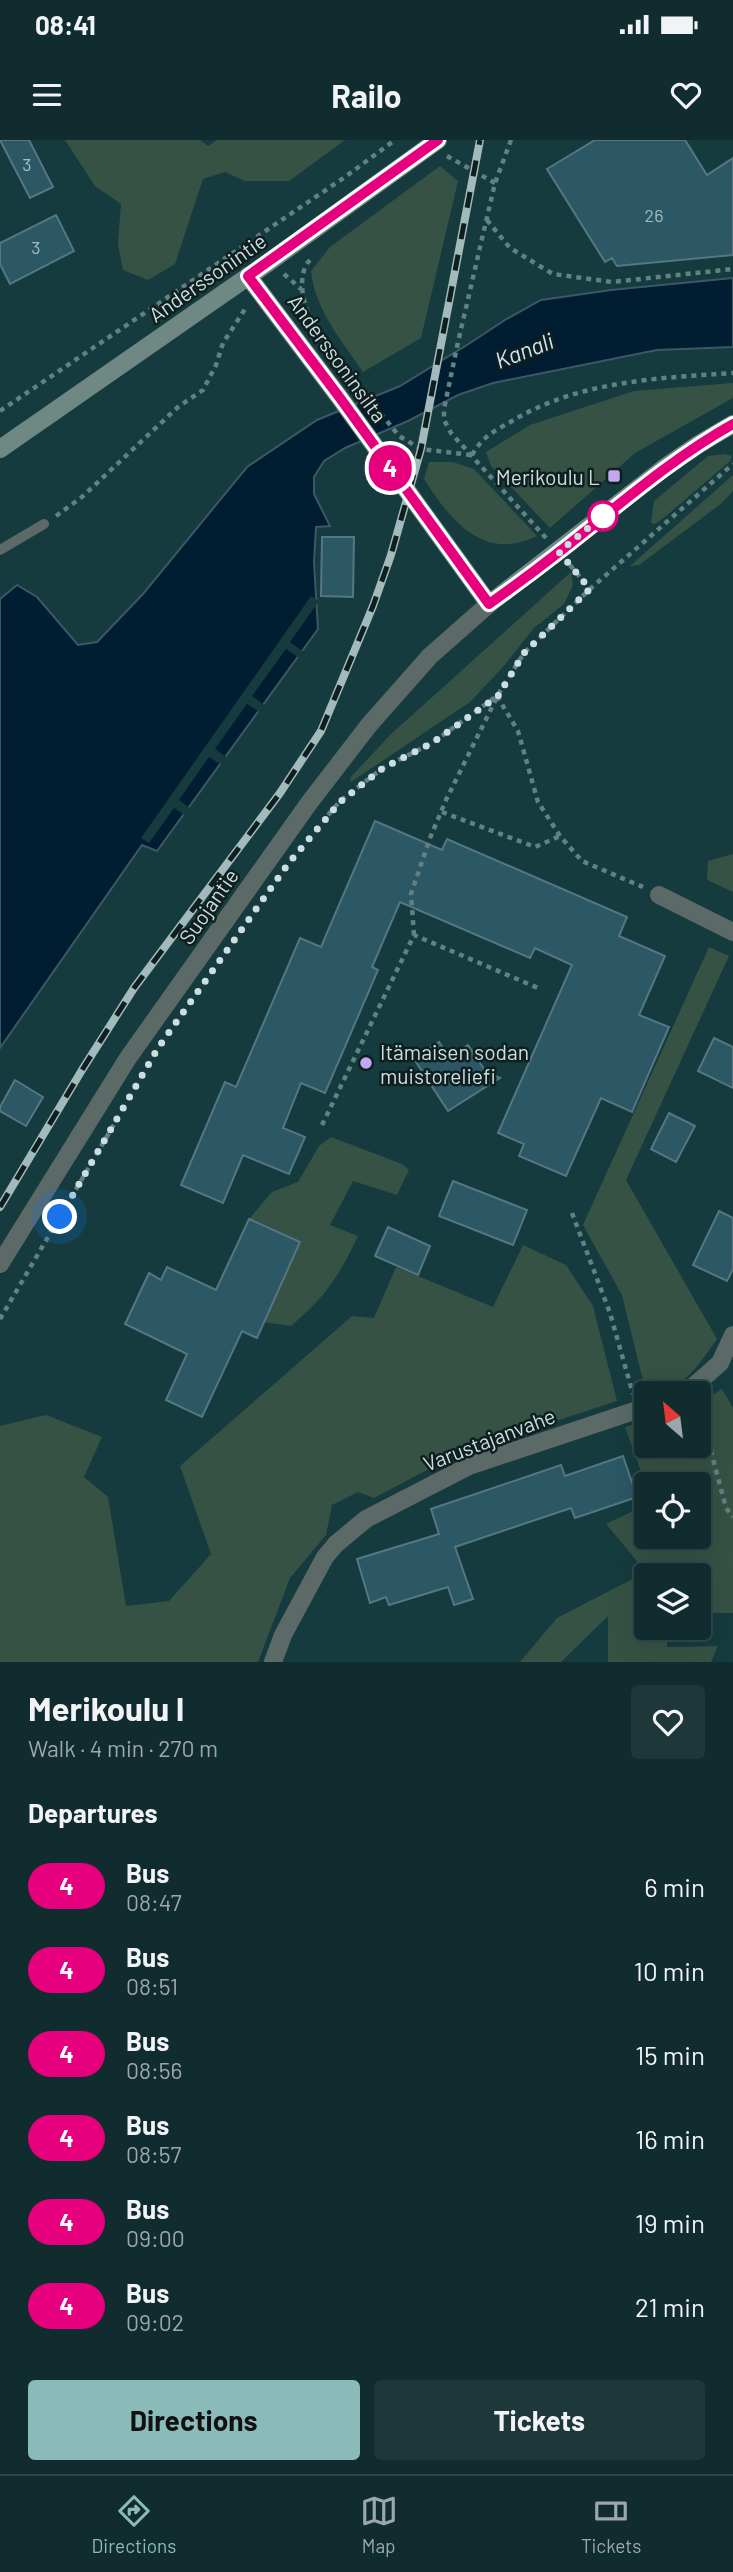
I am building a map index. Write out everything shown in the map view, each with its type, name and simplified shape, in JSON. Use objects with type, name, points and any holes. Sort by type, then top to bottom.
[{"type":"main road","name":"Anderssonintie","points":[[0,449],[253,282],[437,141]]},
{"type":"main road","name":"Anderssoninsilta","points":[[253,282],[489,604]]},
{"type":"main road","points":[[489,604],[664,468],[733,424]]},
{"type":"street","name":"Suojantie","points":[[0,1264],[128,1058],[309,803],[369,725],[430,656],[489,604]]},
{"type":"street","points":[[659,895],[733,932]]},
{"type":"street","points":[[706,1381],[720,1363],[733,1335]]},
{"type":"street","name":"Varustajanvahe","points":[[272,1662],[283,1634],[325,1558],[336,1544],[366,1519],[469,1466],[634,1411]]},
{"type":"lane","points":[[0,550],[44,524]]},
{"type":"path","points":[[0,411],[345,177],[395,140]]},
{"type":"path","points":[[511,140],[495,184],[458,342],[444,420],[471,455],[590,589]]},
{"type":"path","points":[[437,141],[448,157],[495,184]]},
{"type":"path","points":[[437,164],[448,157]]},
{"type":"path","points":[[487,219],[510,248],[553,274],[612,282],[733,269]]},
{"type":"path","points":[[314,256],[306,264],[302,290],[312,323],[320,333]]},
{"type":"path","points":[[44,524],[82,497],[178,407],[202,390],[253,282]]},
{"type":"path","points":[[471,455],[481,439],[527,411],[566,396],[635,380],[733,373]]},
{"type":"path","points":[[360,386],[394,432],[421,449],[471,455]]},
{"type":"path","points":[[322,1125],[414,935],[411,894],[442,812],[498,696],[524,653],[590,589],[733,464]]},
{"type":"path","points":[[323,822],[340,802],[383,768],[432,743],[498,696]]},
{"type":"path","points":[[498,696],[519,731],[538,802],[560,836],[582,861],[659,895]]},
{"type":"path","points":[[442,812],[535,847],[560,836]]},
{"type":"path","points":[[414,935],[538,988]]},
{"type":"path","points":[[0,1319],[116,1121]]},
{"type":"path","points":[[572,1213],[611,1312],[634,1399]]},
{"type":"path","points":[[711,1450],[726,1508],[733,1517]]},
{"type":"green space","points":[[65,140],[200,140],[208,146],[217,140],[345,140],[289,181],[245,181],[225,172],[203,179],[175,264],[148,280],[123,270],[118,244],[121,204],[95,186]]},
{"type":"green space","points":[[440,166],[458,181],[421,338],[363,372],[324,312],[311,271],[330,247]]},
{"type":"green space","points":[[733,383],[733,398],[635,453],[550,528],[491,466],[486,452],[530,425],[634,391]]},
{"type":"green space","points":[[708,456],[732,456],[730,461],[666,516],[655,524],[651,523],[654,501]]},
{"type":"green space","points":[[429,462],[453,462],[474,469],[537,536],[518,543],[500,544],[470,533],[445,509],[424,479]]},
{"type":"green space","points":[[733,475],[733,491],[722,503],[639,565],[630,566]]},
{"type":"green space","points":[[571,572],[573,585],[564,604],[534,628],[470,702],[351,782],[350,778],[390,735]]},
{"type":"green space","points":[[733,854],[733,892],[707,880],[708,861]]},
{"type":"green space","points":[[709,947],[729,956],[626,1180],[717,1339],[696,1368],[682,1381],[643,1381],[622,1295],[583,1225]]},
{"type":"green space","points":[[331,1137],[402,1164],[409,1170],[397,1195],[353,1181],[330,1225],[358,1236],[344,1264],[322,1295],[291,1326],[264,1322],[300,1242],[249,1219],[272,1192],[298,1182],[319,1146]]},
{"type":"green space","points":[[523,1245],[566,1265],[593,1306],[617,1401],[461,1452],[374,1498],[358,1492],[332,1505],[326,1535],[290,1578],[258,1662],[0,1662],[0,1426],[46,1415],[102,1437],[84,1477],[108,1497],[126,1606],[169,1601],[211,1554],[180,1466],[352,1316],[374,1318],[396,1267],[493,1307]]},
{"type":"green space","points":[[722,1389],[733,1408],[733,1613],[711,1613],[711,1563],[638,1563],[606,1524],[634,1511],[634,1549],[711,1549],[711,1472],[641,1472],[636,1458],[711,1458],[711,1396]]},
{"type":"green space","points":[[634,1424],[634,1452],[625,1427]]},
{"type":"green space","points":[[634,1578],[634,1640],[667,1640],[667,1647],[718,1646],[711,1662],[608,1662],[608,1616],[561,1662],[520,1662],[557,1618]]},
{"type":"water","name":"Kanali","points":[[733,278],[733,347],[657,350],[493,383],[458,395],[408,421],[345,448],[324,461],[314,477],[314,494],[330,526],[316,527],[314,562],[318,629],[157,851],[142,845],[0,1048],[0,599],[17,585],[37,597],[78,645],[97,642],[143,594],[247,467],[317,420],[400,386],[541,300]]},
{"type":"pier","points":[[311,596],[319,601],[290,642],[305,653],[301,659],[286,649],[252,696],[266,706],[261,713],[247,704],[215,749],[228,758],[223,766],[209,757],[179,800],[191,809],[186,816],[174,808],[149,843],[141,838]]},
{"type":"building","points":[[0,140],[29,140],[53,187],[30,198]]},
{"type":"building","points":[[595,140],[685,140],[707,175],[733,158],[733,255],[617,266],[612,258],[605,262],[547,169]]},
{"type":"building","points":[[56,215],[74,251],[10,284],[0,264],[0,243]]},
{"type":"building","points":[[322,537],[354,537],[353,597],[321,596]]},
{"type":"building","points":[[375,821],[442,850],[447,839],[627,917],[619,936],[665,956],[639,1015],[669,1027],[632,1112],[601,1098],[566,1176],[519,1156],[524,1144],[498,1133],[572,965],[535,948],[530,958],[400,902],[372,967],[378,970],[325,1093],[301,1083],[283,1128],[305,1137],[289,1174],[243,1155],[223,1203],[181,1185],[225,1082],[236,1087],[300,938],[321,947]]},
{"type":"building","points":[[714,1038],[733,1047],[733,1088],[698,1071]]},
{"type":"building","points":[[439,1042],[449,1057],[468,1045],[486,1072],[500,1078],[448,1111],[414,1059]]},
{"type":"building","points":[[15,1080],[43,1097],[26,1126],[0,1111]]},
{"type":"building","points":[[669,1113],[695,1126],[676,1162],[651,1149]]},
{"type":"building","points":[[453,1181],[527,1210],[513,1245],[439,1216]]},
{"type":"building","points":[[719,1211],[733,1218],[733,1269],[727,1281],[693,1265]]},
{"type":"building","points":[[249,1219],[300,1242],[257,1338],[242,1331],[202,1417],[166,1400],[187,1354],[125,1324],[149,1273],[161,1280],[167,1267],[216,1290]]},
{"type":"building","points":[[388,1227],[430,1246],[418,1275],[375,1256]]},
{"type":"building","points":[[623,1456],[634,1488],[634,1498],[575,1518],[571,1508],[455,1547],[473,1599],[454,1605],[448,1587],[389,1605],[386,1597],[370,1603],[357,1559],[439,1534],[431,1509],[561,1465],[565,1476]]},
{"type":"railway","points":[[0,1207],[134,988],[280,793],[321,731],[373,606],[391,555],[421,449],[480,140]]},
{"type":"bus line","name":"4","points":[[438,140],[248,276],[489,604],[664,468],[733,424]]},
{"type":"place","name":"Merikoulu L","points":[[614,476]]},
{"type":"place","name":"Itämaisen sodan muistoreliefi","points":[[366,1063]]},
{"type":"route","points":[[60,1217],[158,1048],[288,864],[340,802],[383,768],[432,743],[498,696],[524,653],[590,589],[559,552],[610,510],[603,516]]}]
